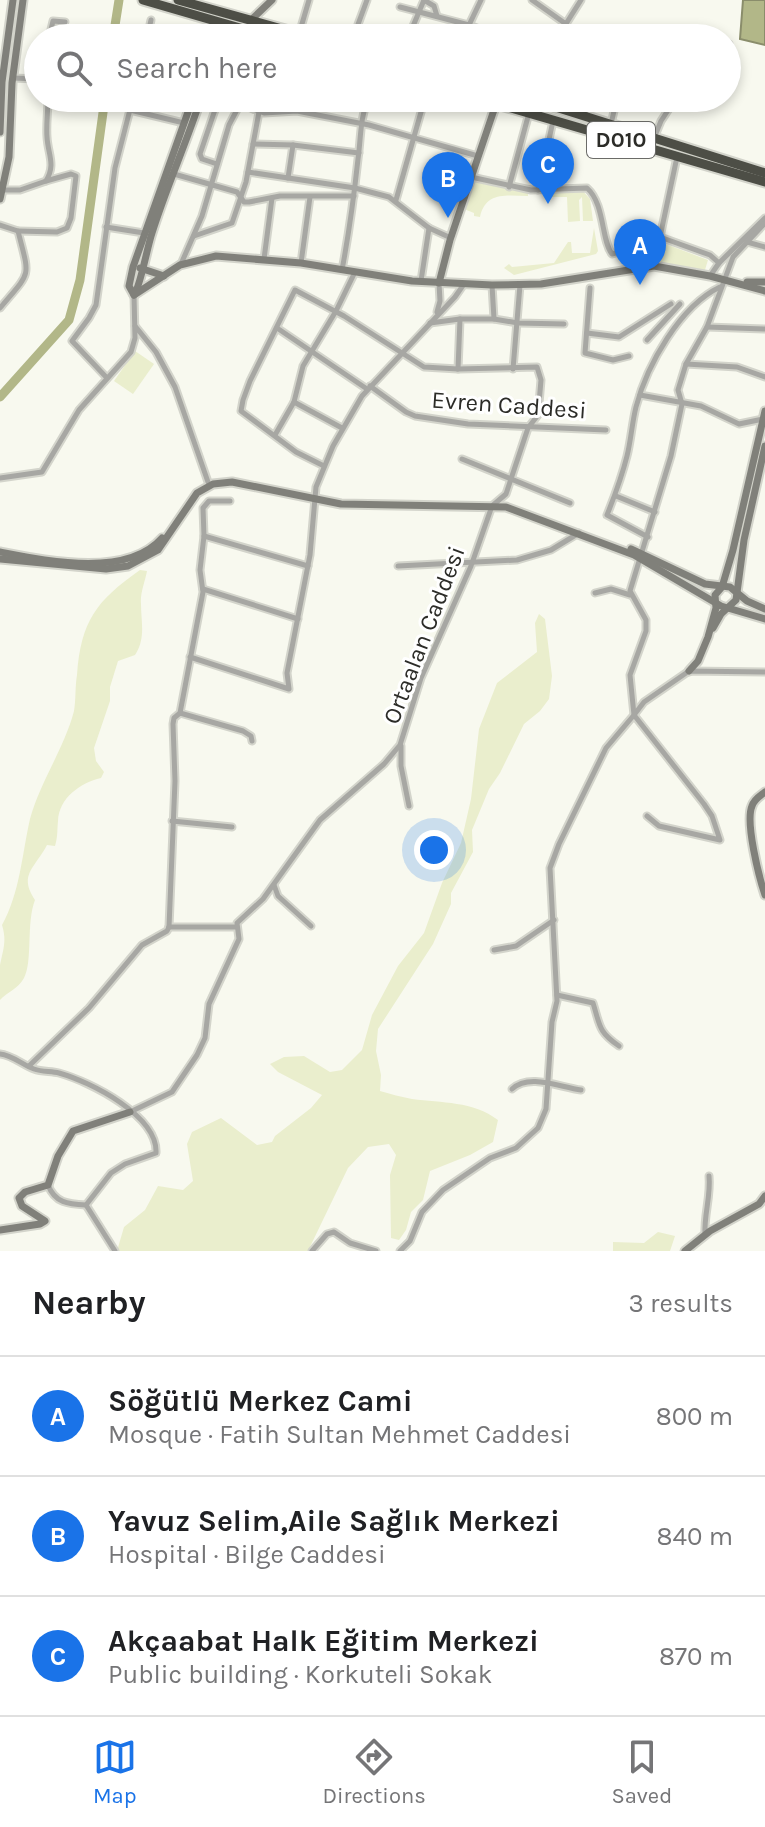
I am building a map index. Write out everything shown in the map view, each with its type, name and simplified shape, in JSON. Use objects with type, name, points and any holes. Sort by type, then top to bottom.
[{"type":"highway","points":[[143,0],[226,24]]},
{"type":"highway","points":[[178,0],[236,24]]},
{"type":"highway","name":"D010","points":[[525,112],[765,182]]},
{"type":"highway","name":"D010","points":[[569,112],[765,173]]},
{"type":"street","points":[[0,132],[2,76],[13,0]]},
{"type":"street","points":[[0,225],[18,231],[57,232],[67,228],[76,176],[71,174],[1,194],[9,157],[13,78],[23,0]]},
{"type":"street","points":[[255,24],[272,0]]},
{"type":"street","points":[[302,24],[309,0]]},
{"type":"street","points":[[358,24],[367,0]]},
{"type":"street","points":[[413,24],[424,0],[434,6],[438,17]]},
{"type":"street","points":[[469,24],[481,0]]},
{"type":"street","points":[[532,0],[566,24],[581,0]]},
{"type":"street","points":[[400,7],[465,24]]},
{"type":"street","points":[[150,24],[151,20]]},
{"type":"street","points":[[52,24],[53,21],[65,22]]},
{"type":"street","points":[[13,78],[24,78]]},
{"type":"street","points":[[46,181],[53,162],[46,136],[47,112]]},
{"type":"street","points":[[107,378],[72,341],[96,305],[116,162],[129,112]]},
{"type":"street","points":[[138,112],[184,123]]},
{"type":"street","points":[[137,267],[144,233],[188,112]]},
{"type":"street","points":[[0,478],[42,472],[79,410],[131,352],[135,326],[134,295],[129,286],[196,112]]},
{"type":"street","points":[[214,112],[200,154],[202,159],[217,164]]},
{"type":"street","points":[[180,265],[193,237],[236,112]]},
{"type":"street","points":[[193,237],[232,223],[248,172],[256,112]]},
{"type":"street","points":[[294,112],[360,124],[478,156]]},
{"type":"street","points":[[342,270],[364,112]]},
{"type":"street","points":[[396,200],[421,112]]},
{"type":"street","points":[[435,317],[440,301],[439,283],[451,238],[493,112]]},
{"type":"street","points":[[584,117],[586,112]]},
{"type":"street","points":[[610,125],[613,112]]},
{"type":"street","points":[[653,139],[667,112]]},
{"type":"street","points":[[509,187],[529,113]]},
{"type":"street","points":[[538,190],[553,133],[553,120]]},
{"type":"street","points":[[253,144],[359,153]]},
{"type":"street","points":[[288,178],[293,145]]},
{"type":"street","points":[[641,266],[659,239],[677,157]]},
{"type":"street","points":[[248,172],[355,188],[396,200],[429,228],[451,238]]},
{"type":"street","points":[[174,174],[237,192],[249,202],[272,198],[354,196]]},
{"type":"street","points":[[471,176],[509,187],[538,190],[582,187],[590,190],[605,224],[608,249],[612,254],[659,239],[710,255],[719,263]]},
{"type":"street","points":[[301,263],[310,197]]},
{"type":"street","points":[[264,259],[272,198]]},
{"type":"street","points":[[630,595],[671,456],[682,404],[678,390],[686,364],[707,327],[733,257],[765,220]]},
{"type":"street","points":[[710,276],[719,263],[765,220]]},
{"type":"street","points":[[106,227],[144,233]]},
{"type":"street","points":[[421,281],[429,228]]},
{"type":"street","points":[[0,308],[27,273],[28,265],[18,231]]},
{"type":"street","points":[[747,242],[765,247]]},
{"type":"street","points":[[134,295],[180,265],[216,256],[301,263],[439,283],[541,284],[641,266],[710,276],[722,283],[765,282]]},
{"type":"street","points":[[137,267],[164,276]]},
{"type":"street","points":[[275,435],[294,402],[303,366],[355,272]]},
{"type":"street","points":[[648,537],[607,515],[616,496],[640,395],[657,355],[685,314],[722,283]]},
{"type":"street","points":[[737,283],[765,292]]},
{"type":"street","points":[[190,657],[289,689],[287,673],[324,466],[342,428],[369,388],[464,284]]},
{"type":"street","points":[[492,285],[494,319]]},
{"type":"street","points":[[324,466],[296,452],[241,411],[250,381],[295,290],[336,311],[424,367],[513,369],[520,285]]},
{"type":"street","points":[[590,288],[585,353],[613,360],[629,356]]},
{"type":"street","points":[[587,333],[619,337],[671,304]]},
{"type":"street","points":[[647,340],[680,304]]},
{"type":"street","points":[[458,369],[460,319]]},
{"type":"street","points":[[429,323],[494,319],[564,324]]},
{"type":"street","points":[[135,326],[171,377],[208,482]]},
{"type":"street","points":[[707,327],[765,329]]},
{"type":"street","name":"Evren Caddesi","points":[[277,328],[415,416],[468,424],[606,430]]},
{"type":"street","points":[[686,364],[737,367],[765,377]]},
{"type":"street","name":"Ortaalan Caddesi","points":[[130,1112],[172,1092],[197,1055],[205,1038],[209,1004],[239,939],[237,923],[274,884],[320,820],[384,764],[400,745],[421,678],[495,504],[506,494],[528,428],[538,415],[541,388],[537,367],[513,369]]},
{"type":"street","points":[[640,395],[706,408],[739,424],[764,415]]},
{"type":"street","points":[[294,402],[342,428]]},
{"type":"street","points":[[400,1251],[410,1241],[422,1212],[443,1190],[490,1158],[516,1148],[538,1128],[546,1109],[557,995],[549,876],[559,844],[606,748],[644,702],[689,671],[698,661],[708,637],[716,591],[722,587],[733,550],[764,415]]},
{"type":"street","points":[[708,637],[736,600],[744,540],[765,446]]},
{"type":"street","points":[[462,459],[570,503]]},
{"type":"street","points":[[0,552],[105,564],[130,560],[158,544],[188,496],[208,482],[221,478],[316,498]]},
{"type":"street","points":[[0,559],[106,569],[135,564],[165,542],[192,498],[206,487],[219,482],[232,482],[346,501],[495,504],[528,509],[698,581],[730,587],[765,609]]},
{"type":"street","points":[[616,496],[655,512]]},
{"type":"street","points":[[29,1066],[89,1008],[142,945],[169,927],[175,781],[173,724],[180,713],[202,589],[203,508],[214,500],[230,501]]},
{"type":"street","points":[[495,504],[516,509],[642,557],[721,606],[765,619]]},
{"type":"street","points":[[398,566],[472,564],[530,557],[551,550],[579,533]]},
{"type":"street","points":[[204,536],[308,566]]},
{"type":"street","points":[[202,589],[298,619]]},
{"type":"street","points":[[595,593],[611,589],[630,595],[646,620],[646,631],[630,675],[634,715],[704,804],[712,816],[720,840],[659,826],[647,816]]},
{"type":"street","points":[[689,671],[765,672]]},
{"type":"street","points":[[180,713],[243,731],[251,736],[252,741]]},
{"type":"street","points":[[400,745],[409,806]]},
{"type":"street","points":[[765,792],[757,798],[750,811],[756,871],[765,895]]},
{"type":"street","points":[[172,821],[232,827]]},
{"type":"street","points":[[274,884],[274,891],[281,899],[311,926]]},
{"type":"street","points":[[279,908],[281,899]]},
{"type":"street","points":[[494,950],[516,946],[554,920]]},
{"type":"street","points":[[169,927],[237,927]]},
{"type":"street","points":[[557,995],[593,1003],[597,1025],[607,1038],[619,1046]]},
{"type":"street","points":[[0,1054],[8,1055],[17,1063],[101,1088],[142,1122],[155,1138],[156,1153],[125,1164],[111,1173],[86,1205]]},
{"type":"street","points":[[512,1089],[531,1080],[581,1090]]},
{"type":"street","points":[[115,1251],[86,1205],[59,1201],[48,1185],[58,1156],[73,1131],[130,1112]]},
{"type":"street","points":[[705,1235],[709,1176]]},
{"type":"street","points":[[0,1230],[45,1221],[22,1206],[19,1198],[25,1192],[48,1185]]},
{"type":"street","points":[[685,1251],[705,1235],[763,1201]]},
{"type":"street","points":[[312,1251],[327,1234],[334,1232],[350,1243],[376,1251]]},
{"type":"shaded area","points":[[743,0],[765,0],[765,45],[741,39]]},
{"type":"shaded area","points":[[474,182],[528,193],[528,196],[492,199],[480,217],[474,216],[474,213],[464,209]]},
{"type":"shaded area","points":[[582,190],[590,199],[593,221],[583,221],[582,197],[579,200],[580,221],[568,222],[567,197],[544,197],[544,192]]},
{"type":"shaded area","points":[[594,228],[596,254],[514,275],[504,268],[509,264],[512,267],[554,263],[568,242],[571,242],[572,253],[590,253]]},
{"type":"shaded area","points":[[663,243],[708,260],[704,273],[649,263],[649,257]]},
{"type":"shaded area","points":[[135,351],[154,364],[133,394],[114,381]]},
{"type":"shaded area","points":[[140,570],[147,571],[141,596],[141,642],[135,655],[118,661],[110,687],[110,701],[94,748],[96,761],[104,772],[101,778],[78,788],[62,805],[55,846],[47,845],[30,872],[28,884],[35,900],[27,971],[19,985],[0,1000],[4,941],[2,925],[17,887],[34,805],[74,711],[82,640],[102,603]]},
{"type":"shaded area","points":[[539,614],[545,619],[552,676],[549,699],[524,724],[489,789],[472,830],[473,852],[451,893],[451,904],[433,944],[378,1029],[376,1051],[381,1075],[380,1091],[478,1109],[498,1120],[493,1142],[430,1171],[423,1200],[411,1212],[406,1230],[399,1240],[391,1238],[390,1175],[396,1155],[389,1144],[368,1147],[348,1168],[308,1251],[117,1251],[124,1227],[145,1210],[158,1186],[183,1190],[193,1181],[187,1144],[192,1132],[221,1118],[257,1145],[272,1142],[322,1095],[278,1072],[270,1064],[284,1057],[304,1056],[330,1072],[342,1070],[362,1050],[372,1015],[398,966],[424,933],[461,843],[471,799],[479,729],[497,683],[537,652],[535,623]]},
{"type":"shaded area","points":[[658,1232],[675,1236],[670,1251],[613,1251],[613,1242],[644,1243]]},
{"type":"waterway","points":[[115,24],[119,0]]},
{"type":"waterway","points":[[0,397],[69,320],[80,280],[103,112]]},
{"type":"place","name":"Akçaabat Halk Eğitim Merkezi","points":[[548,204]]},
{"type":"place","name":"Yavuz Selim,Aile Sağlık Merkezi","points":[[448,218]]},
{"type":"place","name":"Söğütlü Merkez Cami","points":[[640,285]]}]
